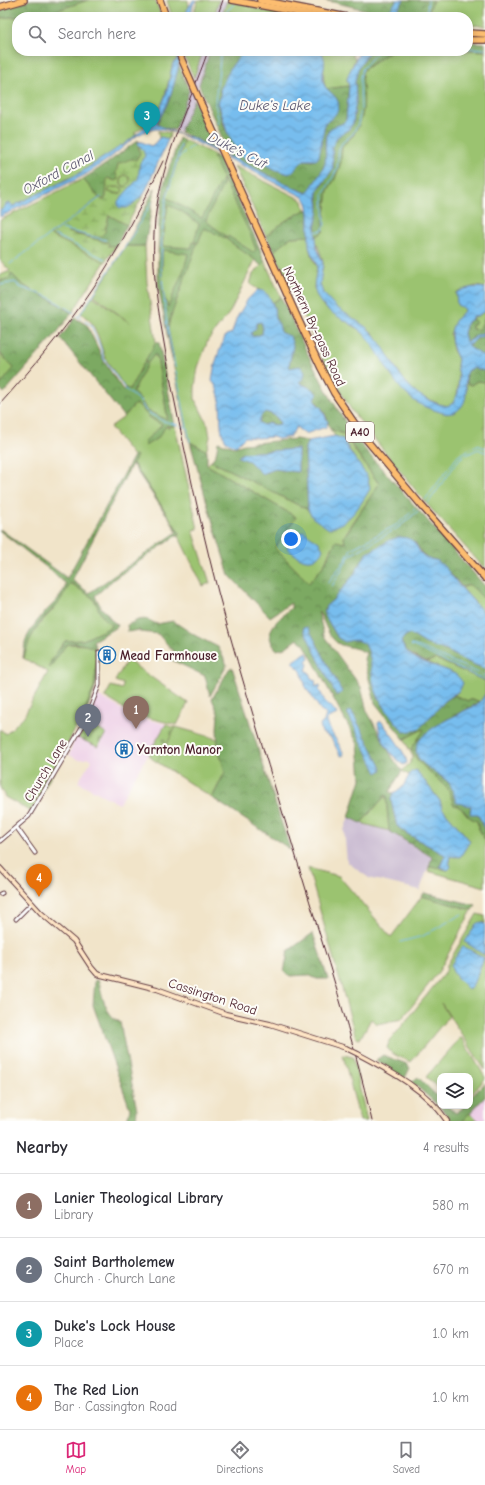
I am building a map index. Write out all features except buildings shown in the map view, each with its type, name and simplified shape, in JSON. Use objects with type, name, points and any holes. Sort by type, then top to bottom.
[{"type":"highway","points":[[0,8],[24,0]]},
{"type":"highway","points":[[160,0],[164,12]]},
{"type":"highway","points":[[232,0],[258,2],[317,12]]},
{"type":"highway","points":[[258,2],[299,12]]},
{"type":"highway","points":[[473,33],[485,34]]},
{"type":"highway","points":[[473,40],[485,40]]},
{"type":"highway","name":"Northern By-pass Road","points":[[180,56],[232,174],[318,362],[347,414],[364,438],[485,578]]},
{"type":"street","name":"Church Lane","points":[[0,841],[17,828],[29,816],[85,722],[100,685],[99,652]]},
{"type":"street","points":[[17,828],[35,853]]},
{"type":"street","name":"Cassington Road","points":[[0,868],[51,922],[74,941],[91,967],[98,974],[157,989],[226,1014],[270,1024],[346,1048],[388,1070],[410,1085],[434,1104],[447,1121]]},
{"type":"street","points":[[22,919],[17,917],[32,903]]},
{"type":"shaded area","points":[[219,0],[227,1],[224,12],[215,12]]},
{"type":"shaded area","points":[[201,56],[208,56],[194,99],[180,132],[175,130]]},
{"type":"shaded area","name":"Yarnton Manor","points":[[96,694],[133,716],[166,724],[119,804],[78,782],[92,760],[89,758],[79,760],[69,755],[73,743],[85,722]]},
{"type":"shaded area","points":[[349,817],[361,823],[389,831],[432,857],[420,890],[369,878],[347,862],[344,830]]},
{"type":"shaded area","points":[[485,1097],[485,1121],[479,1121],[469,1113]]},
{"type":"green space","points":[[31,0],[88,0],[52,12],[12,12],[12,17],[0,18],[0,11],[13,5]]},
{"type":"green space","points":[[88,0],[155,0],[160,12],[52,12]]},
{"type":"green space","points":[[167,0],[188,0],[189,7],[188,12],[171,12]]},
{"type":"green space","points":[[198,0],[219,0],[215,12],[194,12]]},
{"type":"green space","points":[[324,0],[397,0],[389,12],[374,12]]},
{"type":"green space","points":[[404,0],[433,0],[429,12],[396,12]]},
{"type":"green space","points":[[433,0],[485,0],[485,26],[473,25],[473,12],[429,12]]},
{"type":"green space","points":[[227,1],[276,12],[231,12],[223,12]]},
{"type":"green space","points":[[12,17],[12,56],[175,56],[177,60],[173,63],[161,106],[151,121],[134,133],[137,134],[122,146],[120,145],[115,150],[78,174],[13,206],[11,204],[0,212],[0,18]]},
{"type":"green space","points":[[473,42],[485,43],[485,51],[473,50]]},
{"type":"green space","points":[[473,50],[485,51],[485,288],[476,286],[456,292],[457,303],[463,308],[464,311],[457,318],[450,334],[453,350],[458,359],[457,366],[459,375],[457,397],[451,405],[448,406],[422,397],[414,391],[404,380],[373,333],[335,307],[323,294],[320,286],[323,261],[315,237],[323,232],[328,190],[335,179],[341,162],[342,146],[354,135],[363,91],[363,70],[384,56],[473,56]]},
{"type":"green space","points":[[184,56],[201,56],[194,78]]},
{"type":"green space","points":[[208,56],[240,56],[231,67],[220,90],[221,96],[218,102],[224,126],[234,145],[249,160],[259,161],[276,170],[289,174],[304,160],[313,161],[320,143],[325,123],[336,113],[338,102],[326,89],[349,86],[346,120],[328,132],[325,140],[325,166],[308,193],[294,188],[232,157],[229,157],[199,85]]},
{"type":"green space","points":[[323,56],[353,56],[355,59],[347,79],[349,86],[326,89],[324,84]]},
{"type":"green space","points":[[366,56],[384,56],[363,70],[364,106],[361,122],[353,135],[342,146],[341,162],[335,179],[328,190],[323,232],[315,237],[319,205],[317,191],[333,169],[332,148],[337,137],[349,129],[353,123],[356,100],[355,81],[358,69]]},
{"type":"green space","points":[[179,65],[189,91],[175,130],[161,127],[157,123],[169,101]]},
{"type":"green space","points":[[194,99],[215,148],[180,132]]},
{"type":"green space","points":[[158,131],[171,133],[168,140],[165,138],[159,138]]},
{"type":"green space","points":[[179,138],[184,140],[166,197],[202,218],[222,179],[224,181],[206,221],[226,236],[225,238],[204,228],[198,243],[194,241],[199,224],[181,211],[168,205],[162,246],[191,248],[193,242],[197,244],[170,319],[168,329],[174,359],[172,359],[158,285],[159,219],[164,184]],"holes":[[[162,250],[188,254],[184,269],[168,307],[162,291]]]},
{"type":"green space","points":[[138,140],[140,142],[138,144],[140,154],[136,160],[118,164],[119,179],[115,181],[108,178],[106,197],[104,200],[99,198],[83,179]]},
{"type":"green space","points":[[184,140],[215,155],[261,252],[256,258],[230,312],[208,340],[198,367],[195,399],[208,425],[210,437],[206,452],[189,441],[165,324],[169,313],[162,291],[162,247],[168,202],[166,197]]},
{"type":"green space","points":[[138,142],[142,142],[155,156],[144,194],[127,225],[109,215],[105,232],[99,238],[67,232],[109,243],[108,246],[116,246],[105,262],[50,235],[99,198],[104,200],[106,197],[107,179],[108,178],[115,181],[118,179],[116,173],[118,164],[131,159],[136,160],[140,154]],"holes":[[[125,175],[129,177],[130,182],[125,187],[121,184],[121,177]],[[112,187],[121,187],[123,190],[120,194],[108,192]]]},
{"type":"green space","points":[[213,157],[218,157],[255,237],[265,262],[261,266],[226,239],[228,236],[253,252],[256,250],[251,236]]},
{"type":"green space","points":[[234,166],[300,199],[303,201],[305,210],[285,221],[266,236]]},
{"type":"green space","points":[[125,175],[129,176],[130,182],[126,187],[121,184],[121,177]]},
{"type":"green space","points":[[83,179],[99,198],[50,235],[105,262],[72,313],[28,288],[11,273],[10,278],[0,281],[0,275],[10,271],[0,260],[0,220]]},
{"type":"green space","points":[[112,187],[121,187],[123,190],[121,194],[108,192]]},
{"type":"green space","points":[[155,188],[145,246],[126,246]]},
{"type":"green space","points":[[307,209],[309,213],[309,236],[291,237],[274,251],[266,236],[285,221]]},
{"type":"green space","points":[[109,215],[127,225],[116,246],[107,246],[108,243],[62,231],[105,232]]},
{"type":"green space","points":[[309,236],[310,251],[317,267],[314,288],[324,307],[364,334],[376,349],[393,378],[422,405],[447,414],[464,402],[466,383],[471,385],[477,381],[485,382],[485,569],[426,503],[352,411],[326,366],[274,251],[291,237]]},
{"type":"green space","points":[[126,246],[145,246],[147,283],[156,342],[150,353],[157,357],[168,421],[146,410],[142,402],[131,390],[125,388],[105,358],[92,323],[81,313],[93,296],[130,323],[94,295]]},
{"type":"green space","points":[[265,262],[281,297],[272,303],[265,294],[250,284],[253,274]]},
{"type":"green space","points":[[11,273],[28,288],[72,313],[56,334],[4,393],[0,389],[0,385],[14,368],[0,353],[0,281],[10,278]]},
{"type":"green space","points":[[281,297],[326,389],[353,433],[368,453],[485,586],[485,600],[470,585],[462,587],[436,560],[427,559],[415,542],[366,554],[353,576],[326,606],[324,614],[338,638],[355,639],[360,641],[369,650],[375,689],[388,712],[404,732],[426,720],[445,701],[454,695],[468,701],[473,699],[480,702],[446,720],[419,740],[419,758],[447,781],[451,786],[454,798],[471,806],[470,811],[478,814],[485,831],[485,840],[479,829],[477,821],[469,817],[461,808],[454,805],[448,789],[418,761],[411,749],[424,730],[423,729],[404,739],[375,703],[364,659],[366,653],[337,643],[330,635],[318,611],[324,636],[361,687],[367,711],[392,757],[402,771],[389,792],[393,793],[391,800],[397,826],[406,833],[445,855],[440,866],[444,869],[429,867],[432,857],[389,831],[386,795],[361,823],[349,817],[361,779],[358,744],[304,644],[297,639],[285,648],[277,650],[272,644],[270,638],[273,627],[276,622],[291,608],[291,603],[270,617],[229,575],[209,510],[190,442],[207,451],[207,465],[296,517],[275,548],[309,583],[324,565],[336,541],[345,543],[344,537],[379,484],[344,434],[330,429],[324,412],[315,400],[317,394],[311,388],[298,381],[295,367],[290,369],[289,365],[293,346],[281,333],[279,324],[275,319],[274,307],[272,303]]},
{"type":"green space","points":[[485,311],[485,317],[479,330],[472,329],[473,316],[479,315]]},
{"type":"green space","points":[[485,317],[483,333],[466,342],[464,332],[467,323],[472,319],[476,321],[475,324],[472,325],[472,329],[479,330]]},
{"type":"green space","points":[[75,318],[87,325],[105,363],[123,390],[125,388],[130,389],[144,362],[147,364],[133,392],[142,402],[146,410],[168,420],[157,357],[154,355],[148,363],[145,361],[156,342],[159,342],[175,426],[166,426],[158,438],[145,446],[145,441],[162,425],[148,416],[140,406],[135,404],[124,417],[60,338]]},
{"type":"green space","points":[[261,322],[263,328],[262,334],[253,337],[251,333],[256,328],[256,323]]},
{"type":"green space","points":[[485,331],[485,357],[467,344],[483,336]]},
{"type":"green space","points":[[0,353],[14,369],[0,385]]},
{"type":"green space","points":[[473,368],[485,371],[485,382],[477,381],[471,385],[466,383],[467,371]]},
{"type":"green space","points":[[135,404],[157,422],[169,428],[168,426],[175,426],[198,529],[193,530],[210,583],[203,586],[169,517],[131,462],[134,457],[110,427],[124,417]]},
{"type":"green space","points":[[265,412],[278,419],[280,424],[275,425],[270,423],[263,425],[259,422],[261,416]]},
{"type":"green space","points":[[330,429],[343,434],[379,484],[344,536],[345,543],[331,548],[324,565],[309,584],[275,548],[296,517],[207,465],[211,461],[308,510],[313,518],[356,461],[343,439],[335,436]]},
{"type":"green space","points":[[296,439],[308,441],[305,448],[308,510],[211,461],[216,454],[218,442],[234,447],[244,444]],"holes":[[[298,449],[298,472],[275,469],[262,474],[249,461],[239,456],[243,453]]]},
{"type":"green space","points":[[135,454],[137,456],[133,463],[180,533],[114,579],[95,596],[102,609],[118,626],[93,641],[97,651],[99,670],[98,679],[84,716],[81,718],[94,688],[97,659],[95,649],[81,644],[66,645],[50,668],[49,666],[52,659],[65,641],[83,640],[109,628],[111,625],[101,615],[93,598],[71,583],[58,604],[40,622],[29,641],[23,658],[25,642],[34,625],[60,596],[66,584],[0,531],[0,529],[67,578]],"holes":[[[132,464],[169,517],[177,532],[89,593],[72,580]]]},
{"type":"green space","points":[[70,583],[93,598],[104,619],[111,625],[109,628],[83,640],[65,641],[52,659],[49,666],[65,644],[88,645],[95,649],[97,659],[94,692],[54,771],[31,812],[5,797],[0,787],[0,729],[6,734],[24,716],[48,672],[23,658],[33,634],[41,622],[53,610]]},
{"type":"green space","points":[[470,585],[485,600],[485,614],[462,588]]},
{"type":"green space","points":[[146,619],[157,624],[173,621],[196,636],[218,647],[227,665],[210,696],[205,676],[172,660],[175,653],[158,634],[140,632],[140,630],[128,632],[127,625],[138,620]]},
{"type":"green space","points":[[410,634],[427,644],[448,651],[461,659],[485,669],[485,681],[436,659],[426,662],[414,656],[405,649],[401,641],[405,636]]},
{"type":"green space","points":[[436,659],[485,681],[485,694],[480,702],[473,699],[468,701],[454,695],[460,690],[453,673],[426,662]]},
{"type":"green space","points":[[127,660],[188,703],[177,725],[133,714],[105,697],[111,686],[122,689],[123,684],[115,681]]},
{"type":"green space","points":[[232,667],[290,849],[212,798],[225,772],[218,747],[218,713],[212,699],[229,669]]},
{"type":"green space","points":[[91,724],[106,734],[98,747],[78,738],[86,727]]},
{"type":"green space","points":[[166,724],[171,727],[176,727],[157,762],[151,758],[149,753]]},
{"type":"green space","points":[[176,727],[218,739],[218,747],[225,772],[212,798],[157,762]]},
{"type":"green space","points":[[423,729],[425,730],[411,749],[418,761],[448,789],[454,805],[461,808],[469,817],[477,821],[479,829],[485,840],[485,887],[428,871],[429,867],[448,870],[450,856],[456,857],[462,853],[470,841],[442,808],[440,801],[416,770],[409,775],[402,771],[410,763],[413,757],[404,739]]},
{"type":"green space","points":[[386,795],[389,831],[361,823]]},
{"type":"green space","points":[[308,868],[339,876],[391,937],[422,896],[472,910],[439,971],[402,1019],[377,1024],[371,1019],[360,1039],[356,1038]]},
{"type":"green space","points":[[424,893],[476,905],[472,910],[422,896]]},
{"type":"green space","points":[[477,914],[485,916],[485,924],[482,922],[485,953],[485,1070],[441,1003],[449,1016],[411,1062],[393,1054],[387,1048],[389,1042],[446,971],[447,965]],"holes":[[[484,958],[472,987],[468,989],[452,970]]]},
{"type":"green space","points":[[313,933],[328,979],[317,979],[308,975],[290,976],[284,972],[288,951]]},
{"type":"green space","points":[[95,980],[99,981],[103,998],[108,1010],[115,1019],[120,1022],[137,1110],[136,1121],[127,1121],[130,1109],[93,1005]]},
{"type":"green space","points":[[461,1037],[485,1079],[473,1093],[473,1073],[437,1073],[437,1086],[426,1077]]},
{"type":"green space","points":[[343,1055],[353,1057],[367,1121],[360,1121]]},
{"type":"green space","points":[[383,1055],[407,1064],[410,1068],[405,1078],[376,1060]]},
{"type":"green space","points":[[418,1077],[437,1096],[437,1104],[412,1082]]},
{"type":"green space","points":[[485,1083],[485,1097],[462,1121],[451,1121],[442,1109],[451,1109],[456,1113],[462,1109],[473,1109],[473,1095]]},
{"type":"green space","points":[[469,1113],[479,1121],[462,1121]]},
{"type":"water","points":[[193,0],[196,0],[191,12],[187,12]]},
{"type":"water","points":[[397,0],[404,0],[396,12],[389,12]]},
{"type":"water","points":[[178,56],[181,56],[170,97],[157,122],[158,125],[184,136],[164,129],[146,131],[138,135],[110,158],[85,175],[0,217],[0,211],[6,204],[10,203],[13,206],[78,174],[115,150],[120,145],[122,146],[141,130],[153,118],[162,105],[173,63],[177,60]]},
{"type":"water","name":"Duke's Lake","points":[[240,56],[323,56],[325,63],[323,81],[328,90],[336,98],[339,106],[334,116],[325,123],[319,157],[316,160],[304,160],[289,174],[276,170],[259,161],[243,158],[240,155],[227,132],[218,102],[221,96],[220,90],[231,67]]},
{"type":"water","points":[[358,56],[366,56],[358,69],[355,81],[356,100],[353,123],[349,129],[337,137],[332,148],[333,169],[317,191],[319,209],[315,228],[317,248],[323,263],[320,284],[323,293],[336,307],[366,327],[373,334],[399,373],[414,391],[424,398],[447,406],[453,403],[458,393],[458,359],[452,343],[451,333],[452,327],[464,311],[463,308],[457,305],[456,293],[470,288],[485,288],[485,311],[476,317],[473,316],[471,320],[467,322],[464,333],[466,342],[473,339],[476,335],[482,334],[485,325],[483,336],[477,338],[471,344],[467,344],[485,357],[485,371],[473,368],[467,371],[466,397],[462,406],[457,411],[454,413],[444,413],[430,409],[422,406],[409,397],[394,380],[371,342],[364,334],[331,312],[320,301],[314,287],[317,265],[309,246],[309,209],[306,200],[303,197],[184,136],[191,137],[228,157],[232,157],[307,193],[324,166],[328,132],[330,129],[342,124],[346,120],[349,86],[347,79],[349,73]]},
{"type":"water","points":[[162,137],[168,140],[144,194],[127,208],[120,208],[118,206],[118,201],[138,179],[140,163],[145,156],[138,142],[151,146]]},
{"type":"water","points":[[257,290],[263,291],[269,296],[274,307],[275,319],[279,324],[281,333],[290,336],[293,346],[289,365],[290,368],[300,366],[305,372],[304,378],[299,382],[311,388],[317,394],[315,399],[316,403],[321,407],[328,422],[326,427],[305,434],[296,427],[290,437],[278,439],[273,437],[245,437],[236,446],[228,443],[225,439],[222,434],[221,427],[219,395],[212,381],[221,346],[226,335],[232,333],[236,319],[248,299]],"holes":[[[261,322],[263,328],[262,334],[253,337],[251,333],[256,328],[256,323]],[[265,412],[275,416],[280,424],[275,425],[270,423],[263,425],[259,422],[261,416]]]},
{"type":"water","points":[[335,436],[343,439],[348,449],[367,476],[370,489],[353,514],[343,523],[329,529],[313,518],[308,510],[305,448],[308,441]]},
{"type":"water","points":[[298,449],[298,472],[275,469],[262,474],[249,461],[238,457],[243,453]]},
{"type":"water","points":[[303,531],[319,542],[323,550],[319,556],[314,559],[305,560],[287,548],[296,534]]},
{"type":"water","points":[[399,537],[410,539],[426,558],[436,560],[441,563],[485,614],[485,669],[461,659],[448,651],[426,644],[410,634],[405,636],[401,641],[404,648],[410,654],[424,662],[455,674],[463,683],[460,690],[445,701],[418,730],[404,732],[388,712],[375,689],[367,648],[362,642],[355,640],[345,642],[338,638],[324,614],[326,606],[353,576],[366,554],[390,540]]},
{"type":"water","points":[[308,627],[342,692],[339,695],[336,695],[303,628]]},
{"type":"water","points":[[307,653],[309,658],[306,661],[308,664],[306,671],[309,672],[311,678],[315,680],[316,687],[319,685],[321,686],[319,690],[325,703],[328,706],[330,705],[337,714],[329,718],[326,723],[343,751],[344,755],[342,756],[331,738],[322,733],[320,725],[324,721],[326,714],[322,712],[306,688],[301,671],[293,663],[293,661]]},
{"type":"water","points":[[485,694],[485,831],[478,814],[470,814],[471,806],[457,803],[449,783],[420,760],[416,748],[420,739],[428,732],[439,724],[480,702]]},
{"type":"water","points":[[351,710],[381,766],[382,770],[377,773],[347,712]]},
{"type":"water","points":[[381,721],[404,753],[407,763],[403,765],[394,757],[386,746],[379,729],[378,723]]},
{"type":"water","points":[[416,770],[440,801],[442,808],[470,841],[460,857],[450,856],[449,861],[451,867],[448,870],[440,867],[445,855],[406,833],[397,826],[391,800],[393,793],[402,788],[411,772]]},
{"type":"water","points":[[480,922],[485,924],[484,955],[465,942],[476,924]]},
{"type":"water","points":[[463,946],[484,958],[472,987],[468,989],[455,975],[451,968],[451,965]]},
{"type":"waterway","points":[[427,12],[428,0]]},
{"type":"waterway","points":[[227,12],[234,4]]},
{"type":"waterway","points":[[473,48],[485,49]]},
{"type":"waterway","name":"Duke's Cut","points":[[218,124],[219,121],[215,103],[220,56]]},
{"type":"waterway","points":[[315,232],[323,230],[325,223],[323,195],[337,169],[339,149],[342,143],[353,134],[358,124],[361,109],[360,77],[363,68],[374,56]]},
{"type":"waterway","points":[[181,145],[166,201],[162,233],[161,266],[167,326],[190,442]]},
{"type":"waterway","points":[[178,158],[193,145]]},
{"type":"waterway","points":[[10,264],[101,197]]},
{"type":"waterway","points":[[79,316],[130,239],[152,202]]},
{"type":"waterway","points":[[62,229],[106,240]]},
{"type":"waterway","points":[[54,235],[105,259]]},
{"type":"waterway","points":[[0,285],[15,282],[20,287],[49,297],[74,313]]},
{"type":"waterway","points":[[77,316],[91,325],[104,359],[125,389],[141,402],[145,410],[149,413],[163,421],[178,425]]},
{"type":"waterway","points":[[181,426],[187,428]]},
{"type":"waterway","points":[[425,500],[458,456],[477,445],[485,448]]},
{"type":"waterway","points":[[428,503],[460,458],[478,449],[485,452]]},
{"type":"waterway","points":[[328,583],[346,559],[351,549],[398,524],[415,509]]},
{"type":"waterway","points":[[332,586],[350,555],[399,527],[418,511]]},
{"type":"waterway","points":[[485,676],[420,647],[411,645],[482,679],[485,679]]},
{"type":"waterway","points":[[400,942],[423,936],[462,914]]},
{"type":"railway","points":[[219,12],[223,0]]},
{"type":"railway","points":[[206,56],[176,134],[158,198],[154,235],[154,264],[158,308],[170,380],[218,592],[237,662],[347,1026],[372,1121]]},
{"type":"railway","points":[[0,404],[48,348],[93,288],[130,226],[163,161]]},
{"type":"place","name":"Duke's Lock House","points":[[147,135]]},
{"type":"place","name":"Mead Farmhouse","points":[[107,655]]},
{"type":"place","name":"Lanier Theological Library","points":[[136,729]]},
{"type":"place","name":"Saint Bartholemew","points":[[88,737]]},
{"type":"place","name":"Yarnton Manor","points":[[124,749]]},
{"type":"place","name":"The Red Lion","points":[[39,897]]},
{"type":"water label","name":"Oxford Canal","points":[[58,172]]}]
